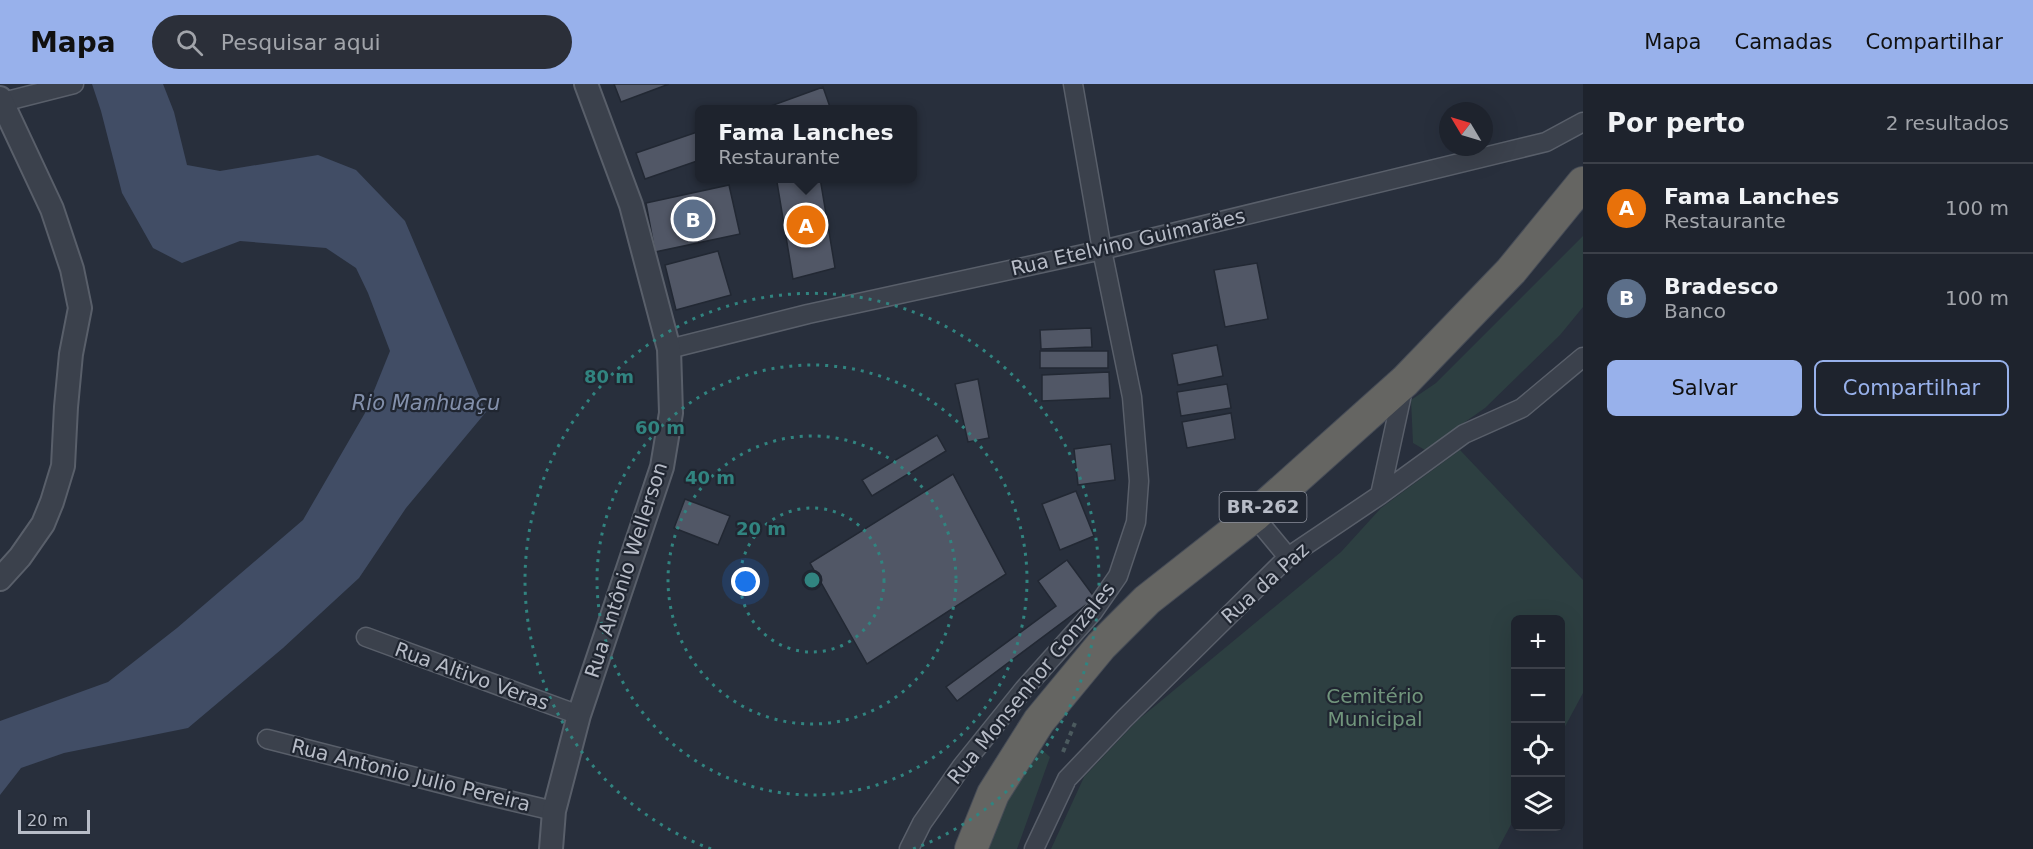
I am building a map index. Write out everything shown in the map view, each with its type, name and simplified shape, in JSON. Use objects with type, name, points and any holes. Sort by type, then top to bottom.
[{"type":"highway","name":"BR-262","points":[[971,849],[993,794],[1039,721],[1101,646],[1147,600],[1254,516],[1405,381],[1511,271],[1583,183]]},
{"type":"street","points":[[0,579],[20,557],[43,524],[63,466],[71,354],[80,308],[72,269],[52,209],[1,100],[74,84]]},
{"type":"street","name":"Rua Antônio Wellerson","points":[[551,849],[554,811],[579,715],[662,467],[671,413],[669,349],[631,205],[586,84]]},
{"type":"street","name":"Rua Monsenhor Gonzales","points":[[909,849],[922,823],[962,766],[1024,688],[1093,612],[1118,576],[1136,522],[1139,482],[1132,397],[1102,250],[1073,84]]},
{"type":"street","name":"Rua Etelvino Guimarães","points":[[669,349],[808,314],[1102,250],[1546,142],[1583,122]]},
{"type":"street","name":"Rua da Paz","points":[[1034,849],[1067,779],[1288,556],[1380,495],[1464,434],[1522,408],[1583,357]]},
{"type":"street","points":[[1380,495],[1405,381]]},
{"type":"street","points":[[1254,516],[1288,556]]},
{"type":"street","name":"Rua Altivo Veras","points":[[366,637],[579,715]]},
{"type":"street","points":[[1024,688],[1025,708],[1039,721]]},
{"type":"street","name":"Rua Antonio Julio Pereira","points":[[267,739],[554,811]]},
{"type":"path","points":[[1059,761],[1078,717]]},
{"type":"green space","points":[[1583,236],[1583,307],[1560,335],[1485,408],[1425,450],[1413,443],[1411,400],[1436,383]]},
{"type":"green space","name":"Cemitério Municipal","points":[[1460,450],[1583,580],[1583,693],[1565,727],[1565,615],[1511,615],[1511,825],[1498,849],[1051,849],[1084,777],[1138,720],[1341,552],[1381,508]]},
{"type":"green space","points":[[1040,748],[1050,757],[1017,849],[984,849],[1021,770]]},
{"type":"water","name":"Rio Manhuaçu","points":[[92,84],[163,84],[174,112],[187,165],[220,171],[318,155],[356,170],[405,221],[486,412],[406,508],[359,578],[283,648],[188,728],[64,753],[21,768],[0,795],[0,721],[108,682],[177,628],[303,520],[365,413],[390,351],[356,268],[326,248],[240,241],[182,263],[153,248],[122,193]]},
{"type":"building","points":[[614,84],[669,84],[621,102]]},
{"type":"building","points":[[823,87],[829,105],[774,105]]},
{"type":"building","points":[[695,133],[695,162],[645,179],[636,153]]},
{"type":"building","points":[[777,183],[821,183],[835,268],[793,279]]},
{"type":"building","points":[[729,185],[740,234],[655,252],[646,203]]},
{"type":"building","points":[[718,251],[731,295],[676,310],[665,265]]},
{"type":"building","points":[[1257,263],[1268,319],[1225,327],[1214,270]]},
{"type":"building","points":[[1091,328],[1092,347],[1041,349],[1040,330]]},
{"type":"building","points":[[1217,345],[1223,376],[1178,385],[1172,354]]},
{"type":"building","points":[[1040,351],[1108,351],[1108,368],[1040,368]]},
{"type":"building","points":[[1109,372],[1110,398],[1042,401],[1042,375]]},
{"type":"building","points":[[978,379],[989,438],[968,442],[955,384]]},
{"type":"building","points":[[1227,384],[1231,408],[1181,416],[1177,392]]},
{"type":"building","points":[[1231,413],[1235,439],[1187,448],[1182,422]]},
{"type":"building","points":[[937,435],[946,451],[872,496],[862,480]]},
{"type":"building","points":[[1111,444],[1115,480],[1078,485],[1074,449]]},
{"type":"building","points":[[953,474],[1006,574],[867,664],[810,563]]},
{"type":"building","points":[[1076,491],[1094,536],[1060,550],[1042,504]]},
{"type":"building","points":[[685,499],[730,516],[718,545],[674,528]]},
{"type":"building","points":[[1067,560],[1095,598],[957,701],[946,687],[1056,606],[1038,581]]},
{"type":"place","name":"Bradesco","points":[[693,219]]},
{"type":"place","name":"Fama Lanches","points":[[806,225]]}]
